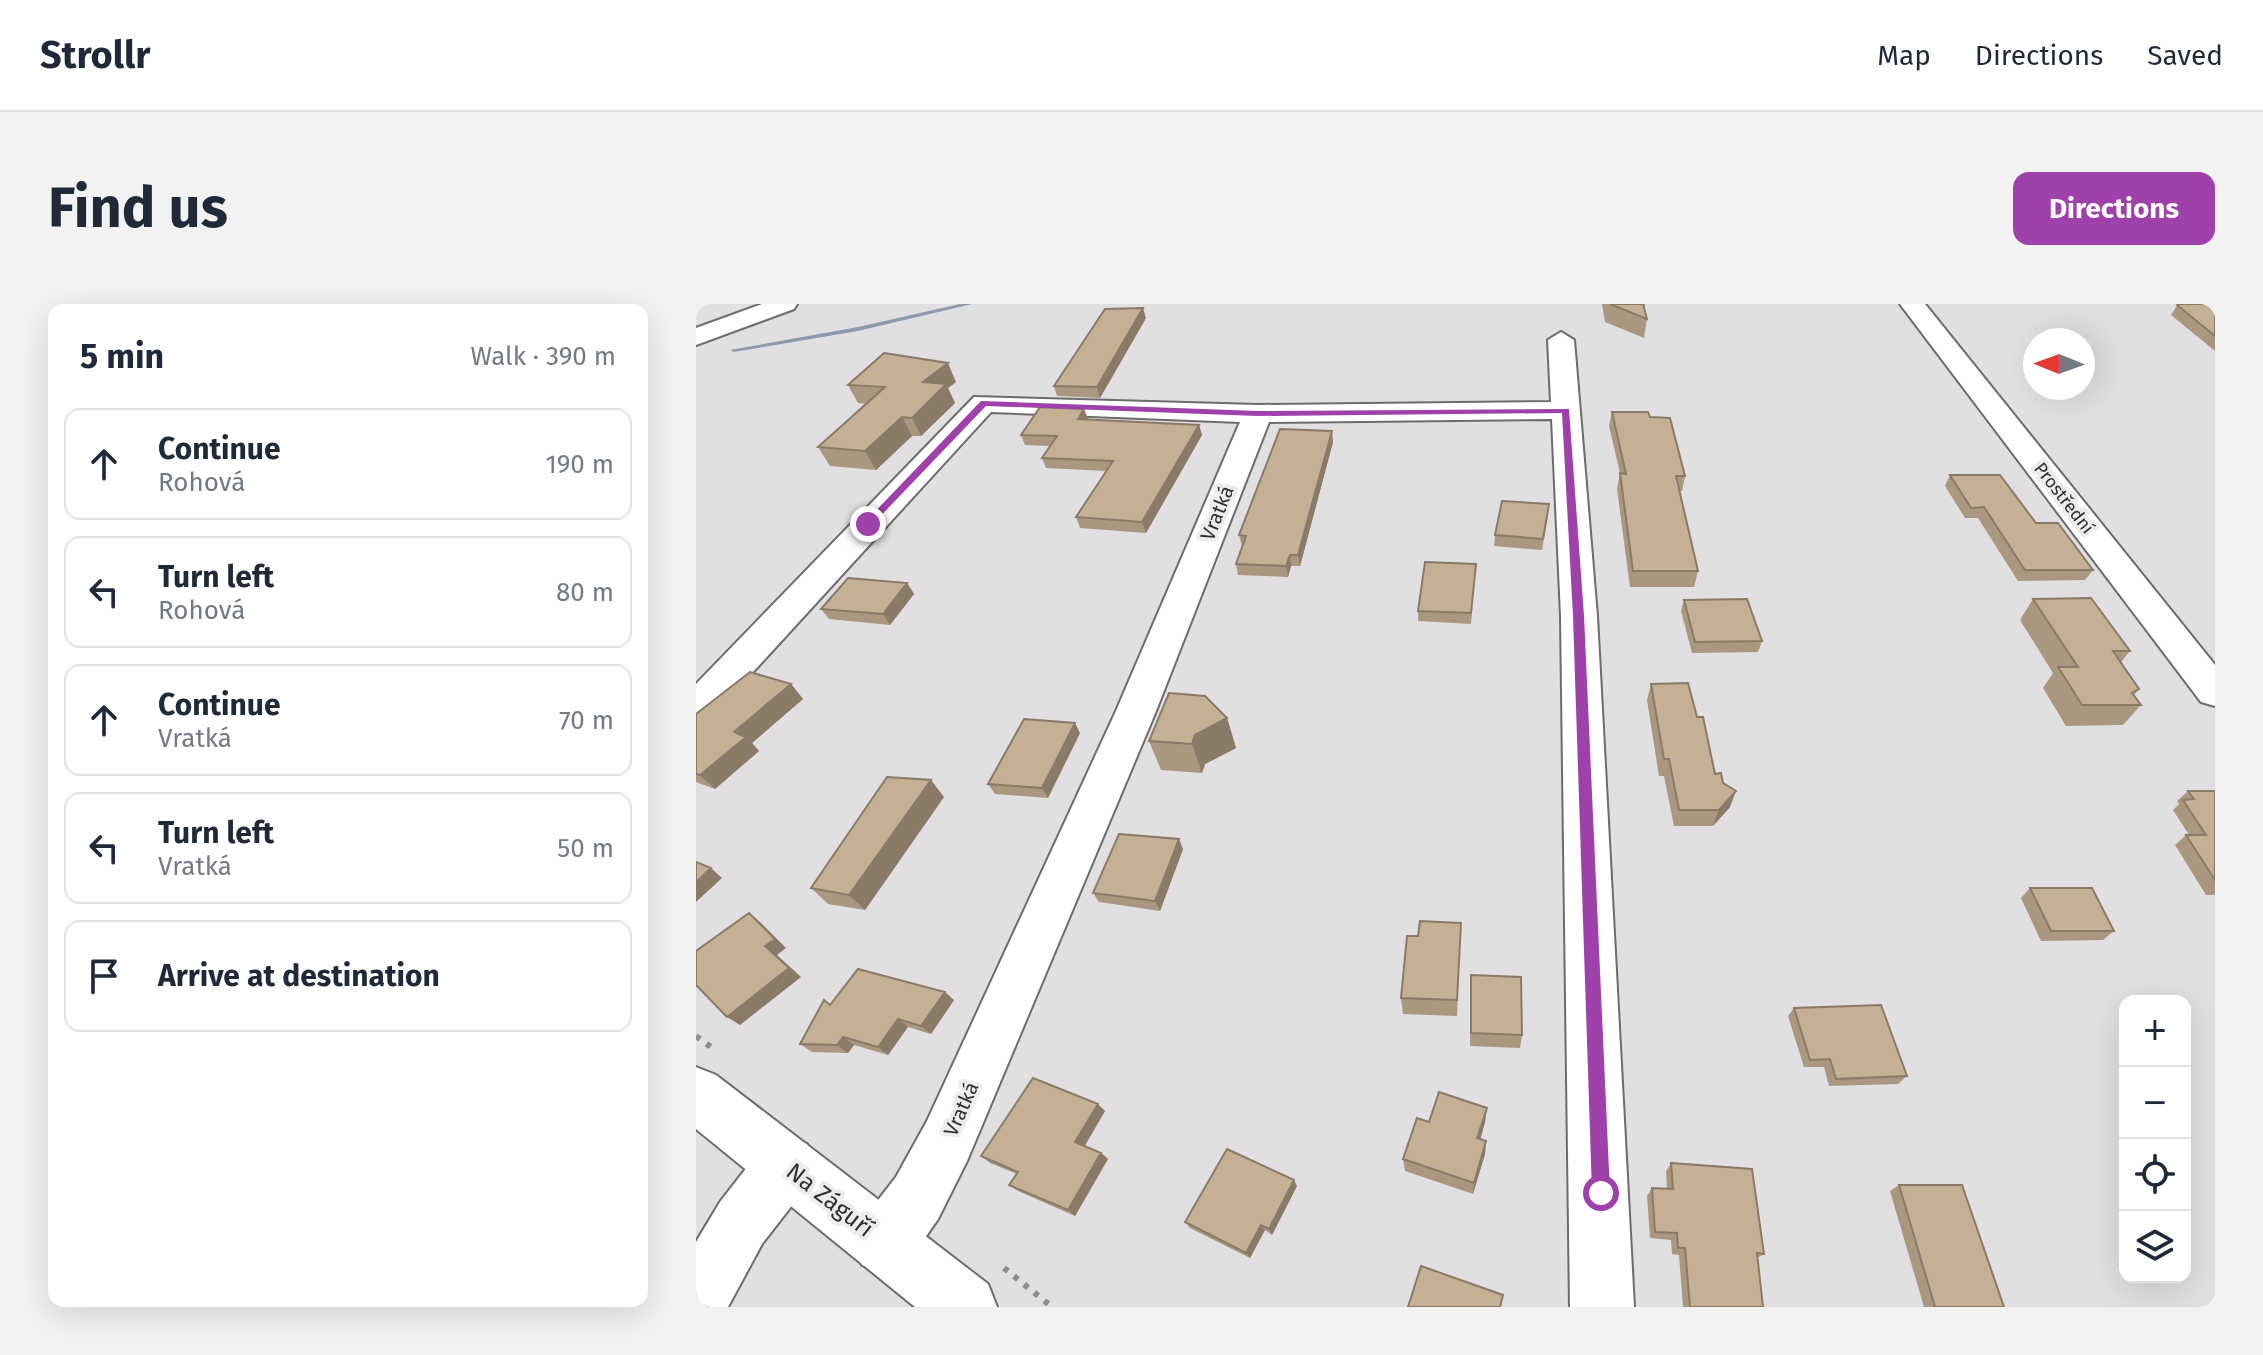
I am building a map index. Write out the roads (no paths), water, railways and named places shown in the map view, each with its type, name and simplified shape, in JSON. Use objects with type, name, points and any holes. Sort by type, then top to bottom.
[{"type":"street","points":[[696,337],[785,304]]},
{"type":"street","name":"Prostřední","points":[[1912,304],[2215,692]]},
{"type":"street","points":[[1561,340],[1579,616],[1602,1307]]},
{"type":"street","points":[[696,709],[984,403],[1258,414],[1566,410]]},
{"type":"street","name":"Vratká","points":[[884,1243],[917,1198],[947,1141],[1136,711],[1258,414]]},
{"type":"street","name":"Na Záguří","points":[[696,1094],[965,1307]]},
{"type":"street","points":[[696,1302],[741,1223],[786,1165]]},
{"type":"waterway","points":[[734,350],[858,329],[969,304]]}]
